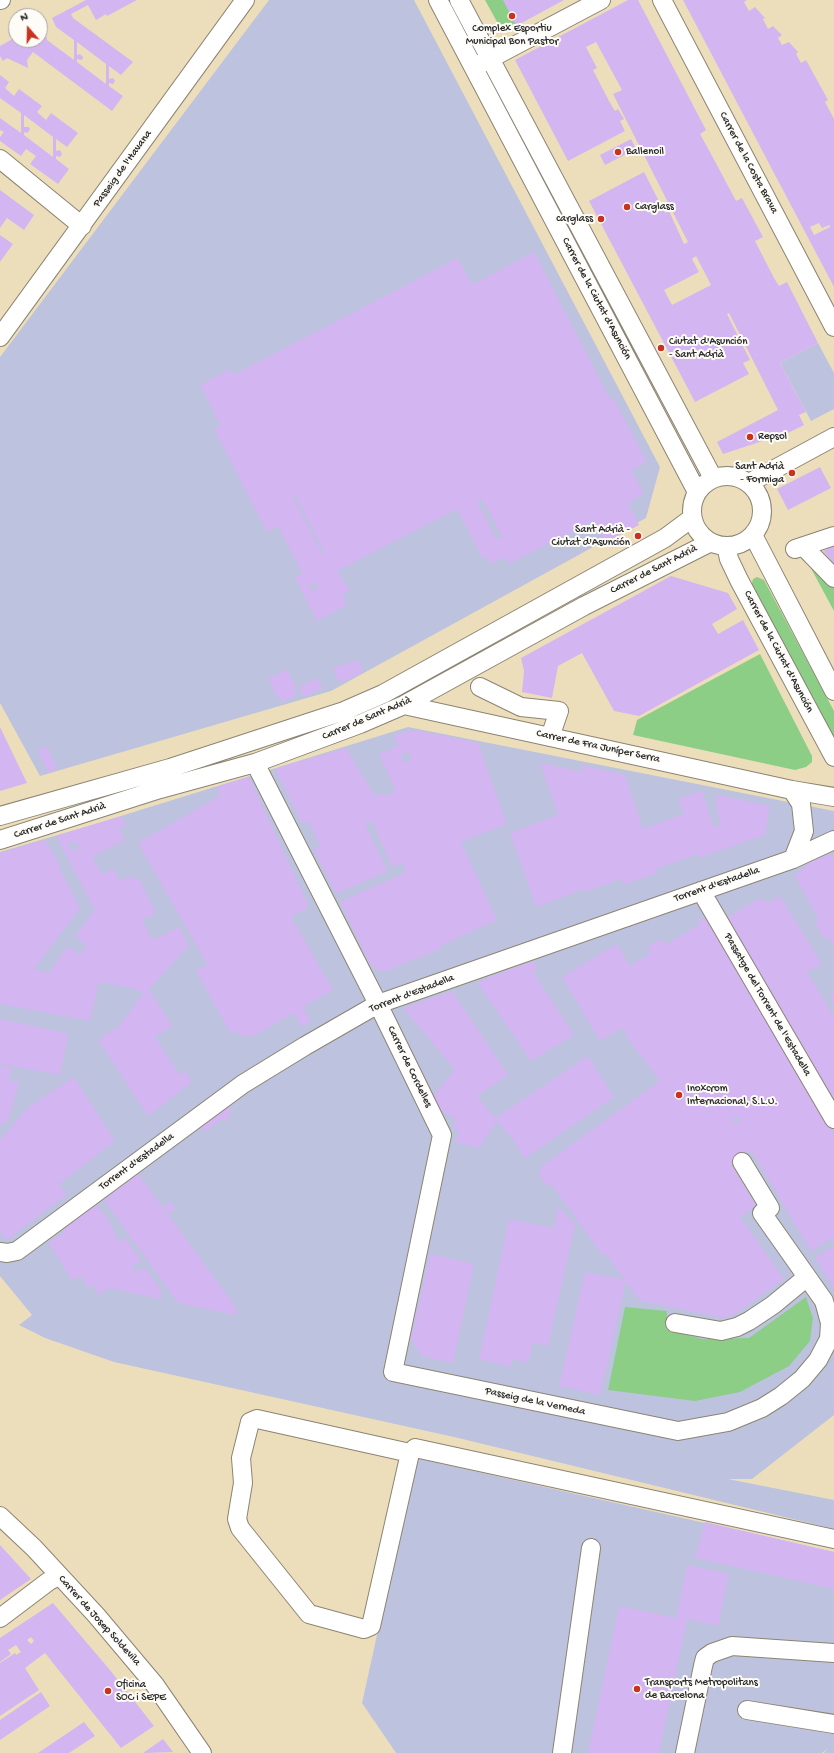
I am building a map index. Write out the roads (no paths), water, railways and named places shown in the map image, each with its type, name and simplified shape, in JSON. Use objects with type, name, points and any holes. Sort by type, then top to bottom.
[{"type":"street","name":"Passeig de l'Havana","points":[[0,337],[245,0]]},
{"type":"street","name":"Carrer de la Ciutat d'Asunción","points":[[438,0],[697,492]]},
{"type":"street","name":"Carrer de la Ciutat d'Asunción","points":[[459,0],[713,478]]},
{"type":"street","points":[[474,68],[601,0]]},
{"type":"street","name":"Carrer de la Costa Brava","points":[[662,0],[834,327]]},
{"type":"street","points":[[0,159],[82,226]]},
{"type":"street","points":[[749,483],[834,437]]},
{"type":"street","points":[[729,475],[742,478],[749,483],[759,496],[762,508],[760,523],[753,535],[743,542],[718,544],[698,531],[692,518],[692,505],[697,492],[702,486],[713,478],[729,475]]},
{"type":"street","name":"Carrer de Sant Adrià","points":[[0,816],[170,768],[344,711],[383,694],[665,538],[692,518]]},
{"type":"street","points":[[753,535],[834,691]]},
{"type":"street","points":[[834,536],[799,548],[834,578]]},
{"type":"street","name":"Carrer de la Ciutat d'Asunción","points":[[718,544],[729,559],[834,757]]},
{"type":"street","name":"Carrer de Sant Adrià","points":[[0,840],[160,789],[255,763],[360,724],[404,705],[584,606],[718,544]]},
{"type":"street","points":[[480,687],[521,707],[559,712],[550,737]]},
{"type":"street","name":"Carrer de Fra Juníper Serra","points":[[404,705],[792,790],[834,797]]},
{"type":"street","name":"Carrer de Cordelles","points":[[255,763],[378,1004],[442,1135],[393,1372]]},
{"type":"street","points":[[792,790],[801,804],[804,831],[793,859]]},
{"type":"street","name":"Torrent d'Estadella","points":[[8,1251],[243,1084],[378,1004],[793,859],[834,840]]},
{"type":"street","name":"Passatge del Torrent de l'Estadella","points":[[701,891],[834,1119]]},
{"type":"street","points":[[675,1323],[721,1331],[737,1327],[773,1305],[807,1277],[762,1213],[770,1208],[742,1162]]},
{"type":"street","name":"Passeig de la Verneda","points":[[393,1372],[678,1431],[728,1422],[762,1408],[782,1396],[802,1379],[818,1360],[829,1339],[830,1323],[824,1301],[807,1277]]},
{"type":"street","points":[[410,1453],[257,1418],[250,1422],[241,1458],[243,1483],[237,1519],[240,1528],[309,1614],[364,1629],[371,1626],[410,1453],[413,1448],[419,1448],[834,1539]]},
{"type":"street","name":"Carrer de Josep Soldevila","points":[[0,1516],[34,1548],[96,1615],[155,1684],[201,1752]]},
{"type":"street","points":[[562,1753],[591,1548]]},
{"type":"street","points":[[0,1618],[49,1581],[59,1576]]},
{"type":"street","points":[[685,1753],[703,1666],[706,1658],[712,1653],[732,1646],[834,1653]]},
{"type":"street","points":[[747,1710],[834,1724]]},
{"type":"place","name":"Complex Esportiu Municipal Bon Pastor","points":[[512,16]]},
{"type":"place","name":"Ballenoil","points":[[618,152]]},
{"type":"place","name":"Carglass","points":[[627,207]]},
{"type":"place","name":"carglass","points":[[601,219]]},
{"type":"place","name":"Ciutat d'Asunción - Sant Adrià","points":[[661,348]]},
{"type":"place","name":"Repsol","points":[[750,437]]},
{"type":"place","name":"Sant Adrià - Formiga","points":[[792,473]]},
{"type":"place","name":"Sant Adrià - Ciutat d'Asunción","points":[[638,536]]},
{"type":"place","name":"Inoxcrom Internacional, S.L.U.","points":[[679,1095]]},
{"type":"place","name":"Transports Metropolitans de Barcelona","points":[[637,1689]]},
{"type":"place","name":"Oficina SOC i SEPE","points":[[108,1691]]}]
